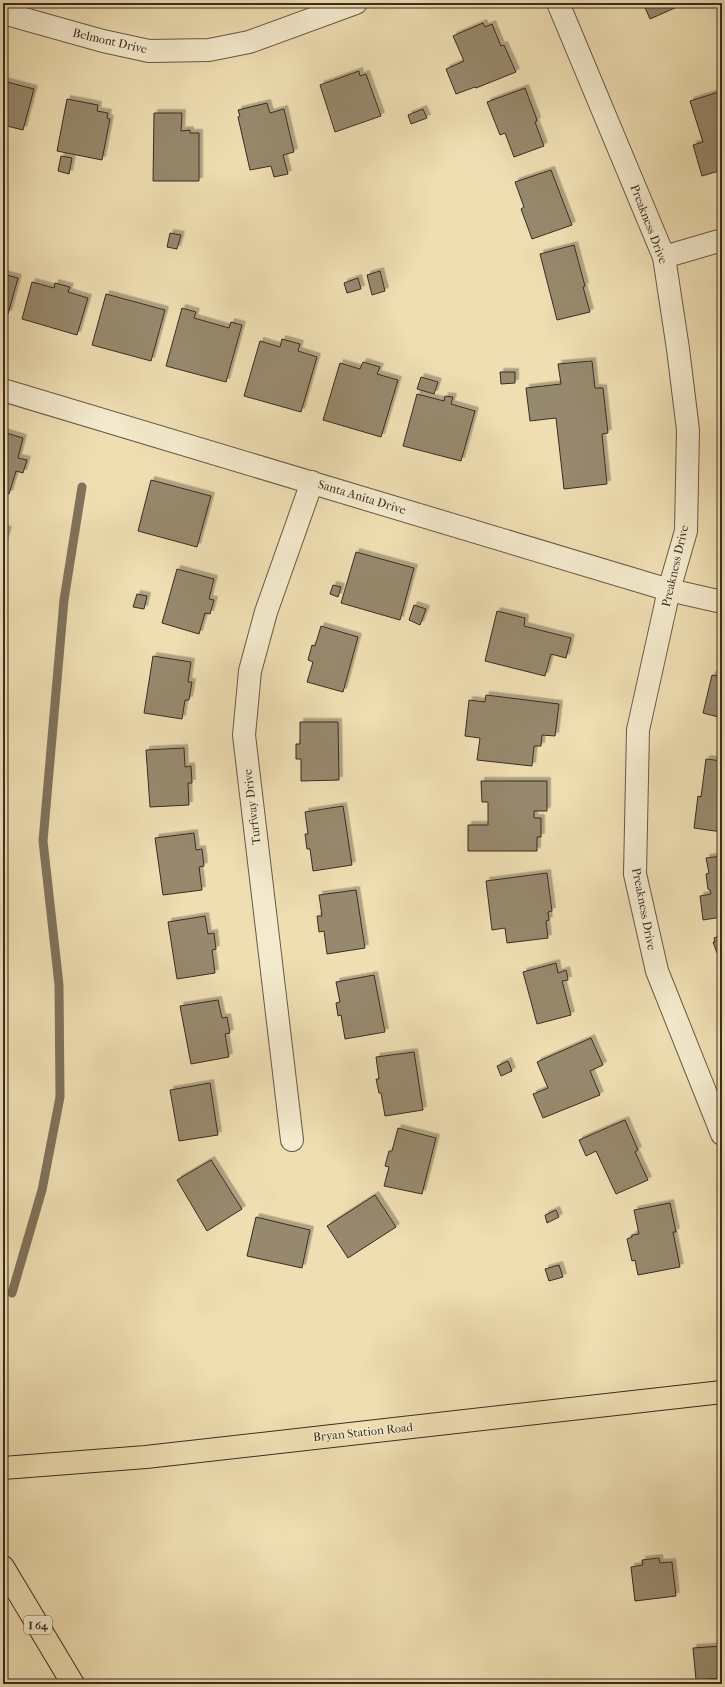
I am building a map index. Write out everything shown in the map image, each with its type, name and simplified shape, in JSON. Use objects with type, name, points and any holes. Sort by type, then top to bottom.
[{"type":"main road","name":"Bryan Station Road","points":[[3,1468],[146,1457],[722,1392]]},
{"type":"main road","name":"I 64","points":[[3,1567],[73,1684]]},
{"type":"street","name":"Belmont Drive","points":[[3,13],[103,41],[149,51],[209,50],[249,42],[356,3]]},
{"type":"street","name":"Preakness Drive","points":[[558,3],[664,257],[678,350],[688,430],[686,530],[669,590],[638,730],[634,874],[657,971],[722,1134]]},
{"type":"street","points":[[664,257],[722,240]]},
{"type":"street","name":"Santa Anita Drive","points":[[3,390],[669,590],[722,602]]},
{"type":"street","name":"Turfway Drive","points":[[292,1140],[244,735],[250,671],[266,612],[312,482]]},
{"type":"building","points":[[643,3],[686,3],[650,19]]},
{"type":"building","points":[[483,23],[485,27],[492,24],[501,46],[504,45],[516,72],[476,88],[475,87],[456,94],[446,69],[464,61],[453,36]]},
{"type":"building","points":[[359,71],[360,76],[366,74],[381,116],[335,132],[320,85]]},
{"type":"building","points":[[3,81],[34,89],[23,130],[3,125]]},
{"type":"building","points":[[525,88],[536,117],[537,121],[535,122],[544,146],[514,157],[505,133],[500,135],[487,102]]},
{"type":"building","points":[[722,91],[722,170],[702,176],[693,145],[703,142],[690,101]]},
{"type":"building","points":[[67,99],[98,105],[97,111],[108,113],[107,118],[110,119],[102,160],[57,151]]},
{"type":"building","points":[[267,103],[270,113],[284,109],[294,152],[283,155],[288,174],[274,177],[271,166],[250,170],[238,117],[240,116],[238,110]]},
{"type":"building","points":[[423,109],[427,118],[411,124],[408,115]]},
{"type":"building","points":[[154,113],[182,113],[181,131],[190,130],[190,133],[199,133],[199,181],[153,181]]},
{"type":"building","points":[[61,156],[72,158],[69,174],[58,171]]},
{"type":"building","points":[[551,170],[572,225],[532,239],[521,209],[524,207],[515,182]]},
{"type":"building","points":[[170,233],[181,235],[177,249],[167,247]]},
{"type":"building","points":[[574,245],[590,312],[557,320],[540,254]]},
{"type":"building","points":[[380,271],[385,291],[372,295],[367,275]]},
{"type":"building","points":[[3,274],[18,278],[8,314],[3,313]]},
{"type":"building","points":[[358,278],[361,289],[347,293],[344,283]]},
{"type":"building","points":[[32,282],[54,288],[55,283],[70,287],[68,292],[88,298],[77,335],[22,319]]},
{"type":"building","points":[[106,294],[165,310],[151,361],[92,345]]},
{"type":"building","points":[[182,308],[196,312],[194,318],[229,328],[231,322],[242,325],[226,382],[166,366]]},
{"type":"building","points":[[282,339],[300,344],[298,351],[317,357],[301,412],[244,396],[260,341],[280,347]]},
{"type":"building","points":[[592,361],[595,388],[603,388],[608,433],[602,434],[607,484],[564,489],[556,418],[530,421],[526,388],[561,384],[558,364]]},
{"type":"building","points":[[363,362],[380,367],[377,374],[398,380],[381,437],[323,420],[340,363],[360,369]]},
{"type":"building","points":[[500,372],[515,372],[515,383],[501,384]]},
{"type":"building","points":[[421,377],[438,382],[434,394],[417,389]]},
{"type":"building","points":[[417,394],[444,401],[445,396],[453,397],[451,404],[475,411],[461,461],[403,446]]},
{"type":"building","points":[[3,432],[23,438],[18,458],[27,460],[23,473],[16,471],[9,494],[3,492]]},
{"type":"building","points":[[151,480],[211,496],[197,547],[138,531]]},
{"type":"building","points":[[3,529],[8,530],[4,544],[3,543]]},
{"type":"building","points":[[356,552],[414,568],[400,620],[341,603]]},
{"type":"building","points":[[177,569],[214,579],[209,599],[214,600],[210,614],[205,613],[199,634],[162,623]]},
{"type":"building","points":[[333,585],[341,587],[338,597],[330,594]]},
{"type":"building","points":[[137,594],[147,596],[144,609],[133,607]]},
{"type":"building","points":[[414,605],[426,609],[420,625],[409,620]]},
{"type":"building","points":[[497,611],[525,618],[524,626],[571,638],[566,658],[551,654],[545,676],[485,661]]},
{"type":"building","points":[[321,626],[358,637],[343,692],[307,682],[313,662],[308,660],[312,645],[315,646]]},
{"type":"building","points":[[153,656],[191,662],[188,682],[192,682],[189,700],[185,700],[182,719],[144,713]]},
{"type":"building","points":[[712,675],[722,677],[722,718],[703,713]]},
{"type":"building","points":[[486,695],[559,704],[555,736],[542,735],[541,746],[534,746],[532,766],[477,760],[480,738],[465,736],[469,700],[485,702]]},
{"type":"building","points":[[300,722],[338,722],[339,780],[301,781],[301,759],[296,759],[296,744],[300,744]]},
{"type":"building","points":[[184,748],[185,767],[191,766],[192,783],[188,783],[189,805],[150,807],[146,750]]},
{"type":"building","points":[[706,759],[722,761],[722,832],[694,828],[698,796],[701,797]]},
{"type":"building","points":[[481,781],[547,781],[547,811],[534,811],[534,818],[541,818],[541,837],[537,837],[537,851],[468,851],[468,825],[488,825],[488,802],[482,802]]},
{"type":"building","points":[[343,806],[352,865],[313,871],[310,849],[307,849],[305,834],[308,834],[305,812]]},
{"type":"building","points":[[194,833],[196,850],[202,849],[204,866],[199,867],[202,890],[163,895],[155,838]]},
{"type":"building","points":[[722,856],[722,917],[703,920],[700,896],[711,894],[710,890],[708,889],[706,874],[709,873],[706,858]]},
{"type":"building","points":[[547,873],[552,911],[548,912],[549,920],[546,921],[548,938],[507,943],[505,928],[492,930],[486,881]]},
{"type":"building","points":[[356,890],[365,948],[327,954],[324,931],[319,932],[317,916],[322,916],[319,895]]},
{"type":"building","points":[[205,916],[208,934],[214,933],[216,949],[212,950],[215,973],[177,979],[168,922]]},
{"type":"building","points":[[722,935],[722,957],[720,952],[717,953],[713,942],[715,942],[714,938]]},
{"type":"building","points":[[722,957],[722,966],[719,958]]},
{"type":"building","points":[[556,963],[558,973],[566,970],[568,980],[562,981],[571,1015],[537,1024],[523,972]]},
{"type":"building","points":[[374,975],[385,1032],[345,1039],[341,1015],[338,1016],[336,1003],[340,1002],[336,982]]},
{"type":"building","points":[[218,1000],[222,1018],[227,1017],[230,1033],[225,1034],[229,1057],[191,1064],[180,1006]]},
{"type":"building","points":[[591,1038],[603,1065],[590,1071],[600,1095],[543,1118],[533,1094],[548,1088],[537,1062]]},
{"type":"building","points":[[414,1052],[423,1110],[385,1116],[381,1093],[379,1093],[376,1079],[379,1079],[376,1057]]},
{"type":"building","points":[[508,1061],[512,1071],[501,1076],[497,1066]]},
{"type":"building","points":[[210,1083],[218,1135],[179,1141],[170,1090]]},
{"type":"building","points":[[625,1120],[638,1150],[635,1152],[648,1180],[616,1194],[596,1151],[586,1156],[579,1140]]},
{"type":"building","points":[[398,1128],[436,1138],[422,1194],[384,1186],[389,1167],[385,1166],[389,1151],[392,1151]]},
{"type":"building","points":[[211,1160],[242,1209],[207,1231],[177,1180]]},
{"type":"building","points":[[375,1195],[396,1227],[348,1258],[327,1226]]},
{"type":"building","points":[[670,1203],[676,1232],[673,1232],[680,1267],[638,1275],[635,1260],[632,1261],[627,1239],[632,1237],[632,1235],[639,1234],[634,1210]]},
{"type":"building","points":[[556,1210],[559,1217],[547,1223],[545,1215]]},
{"type":"building","points":[[256,1217],[310,1230],[302,1268],[247,1256]]},
{"type":"building","points":[[559,1265],[563,1277],[549,1281],[545,1269]]},
{"type":"building","points":[[659,1558],[660,1563],[672,1562],[676,1596],[635,1601],[631,1567],[643,1565],[642,1560]]},
{"type":"building","points":[[722,1646],[722,1678],[696,1680],[693,1648]]},
{"type":"waterway","points":[[12,1293],[42,1190],[60,1097],[59,985],[43,841],[64,600],[82,487]]}]
